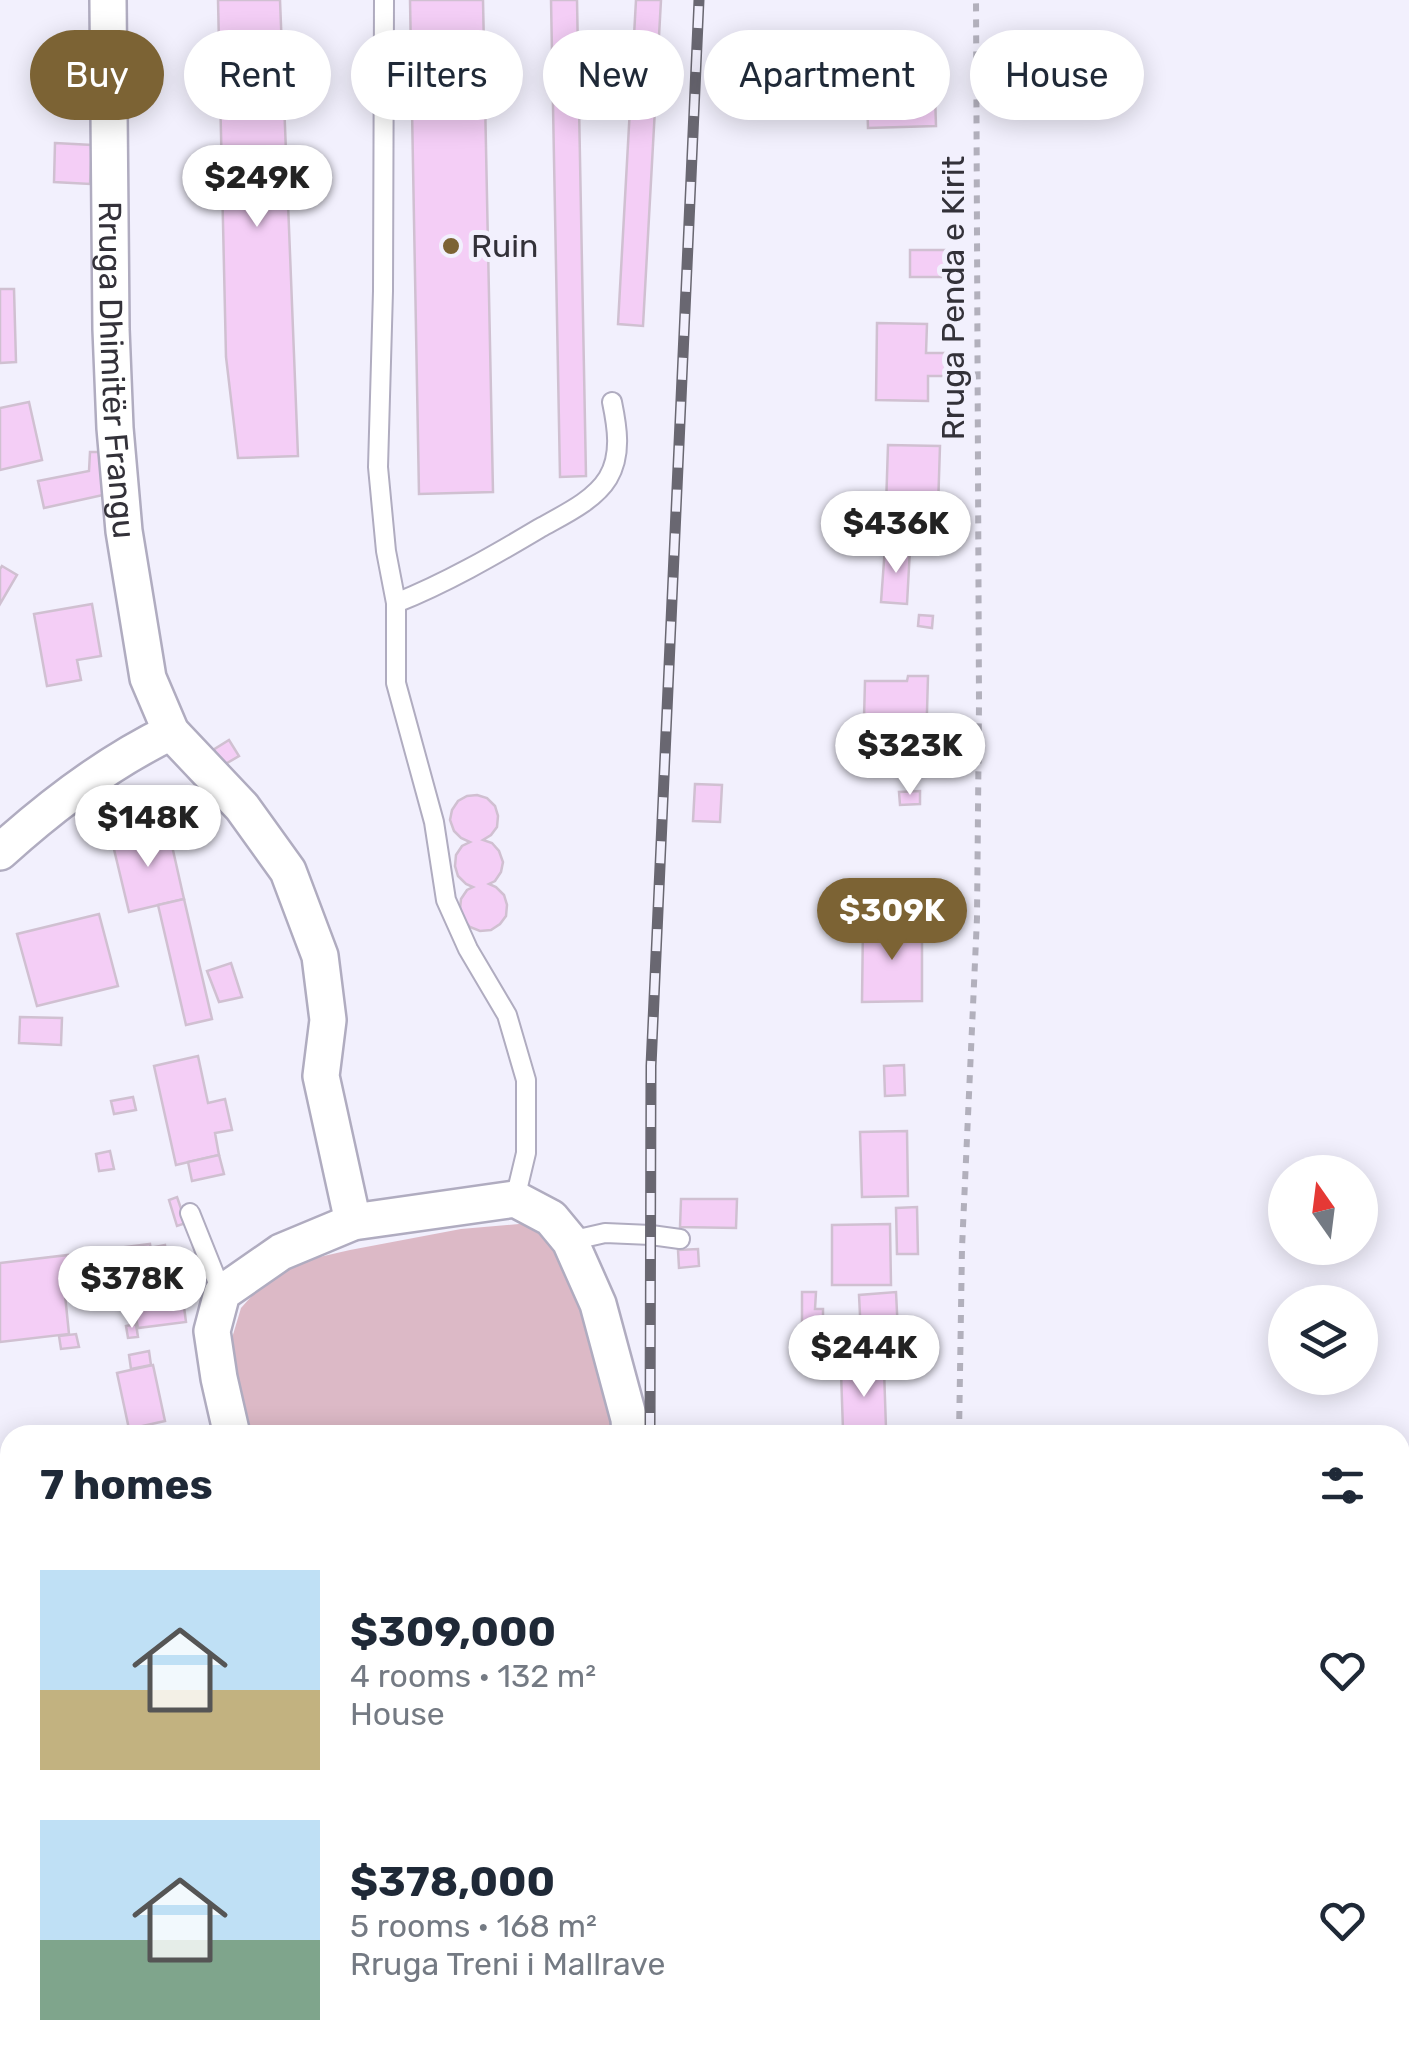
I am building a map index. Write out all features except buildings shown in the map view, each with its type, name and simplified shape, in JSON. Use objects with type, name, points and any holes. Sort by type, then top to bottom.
[{"type":"street","name":"Rruga Dhimitër Frangu","points":[[108,0],[115,428],[124,531],[148,678],[171,732],[242,807],[288,870],[320,956],[328,1020],[321,1076],[353,1222]]},
{"type":"street","points":[[0,852],[35,820],[131,751],[171,732]]},
{"type":"street","points":[[230,1425],[212,1331],[222,1293],[281,1252],[353,1222],[514,1199],[551,1218],[570,1242],[598,1304],[629,1425]]},
{"type":"lane","points":[[384,0],[378,466],[396,604],[396,683],[434,822],[446,900],[507,1016],[526,1080],[526,1153],[514,1199]]},
{"type":"lane","points":[[396,604],[487,559],[592,495],[609,477],[617,448],[618,428],[612,402]]},
{"type":"lane","points":[[190,1214],[222,1293]]},
{"type":"lane","points":[[570,1242],[605,1233],[680,1239]]},
{"type":"path","name":"Rruga Penda e Kirit","points":[[959,1425],[978,840],[976,0]]},
{"type":"shaded area","points":[[539,1225],[570,1257],[612,1425],[244,1425],[229,1348],[241,1308],[265,1281],[302,1261],[461,1229]]},
{"type":"railway","points":[[650,1425],[651,1066],[699,0]]},
{"type":"place","name":"Ruin","points":[[451,246]]}]
